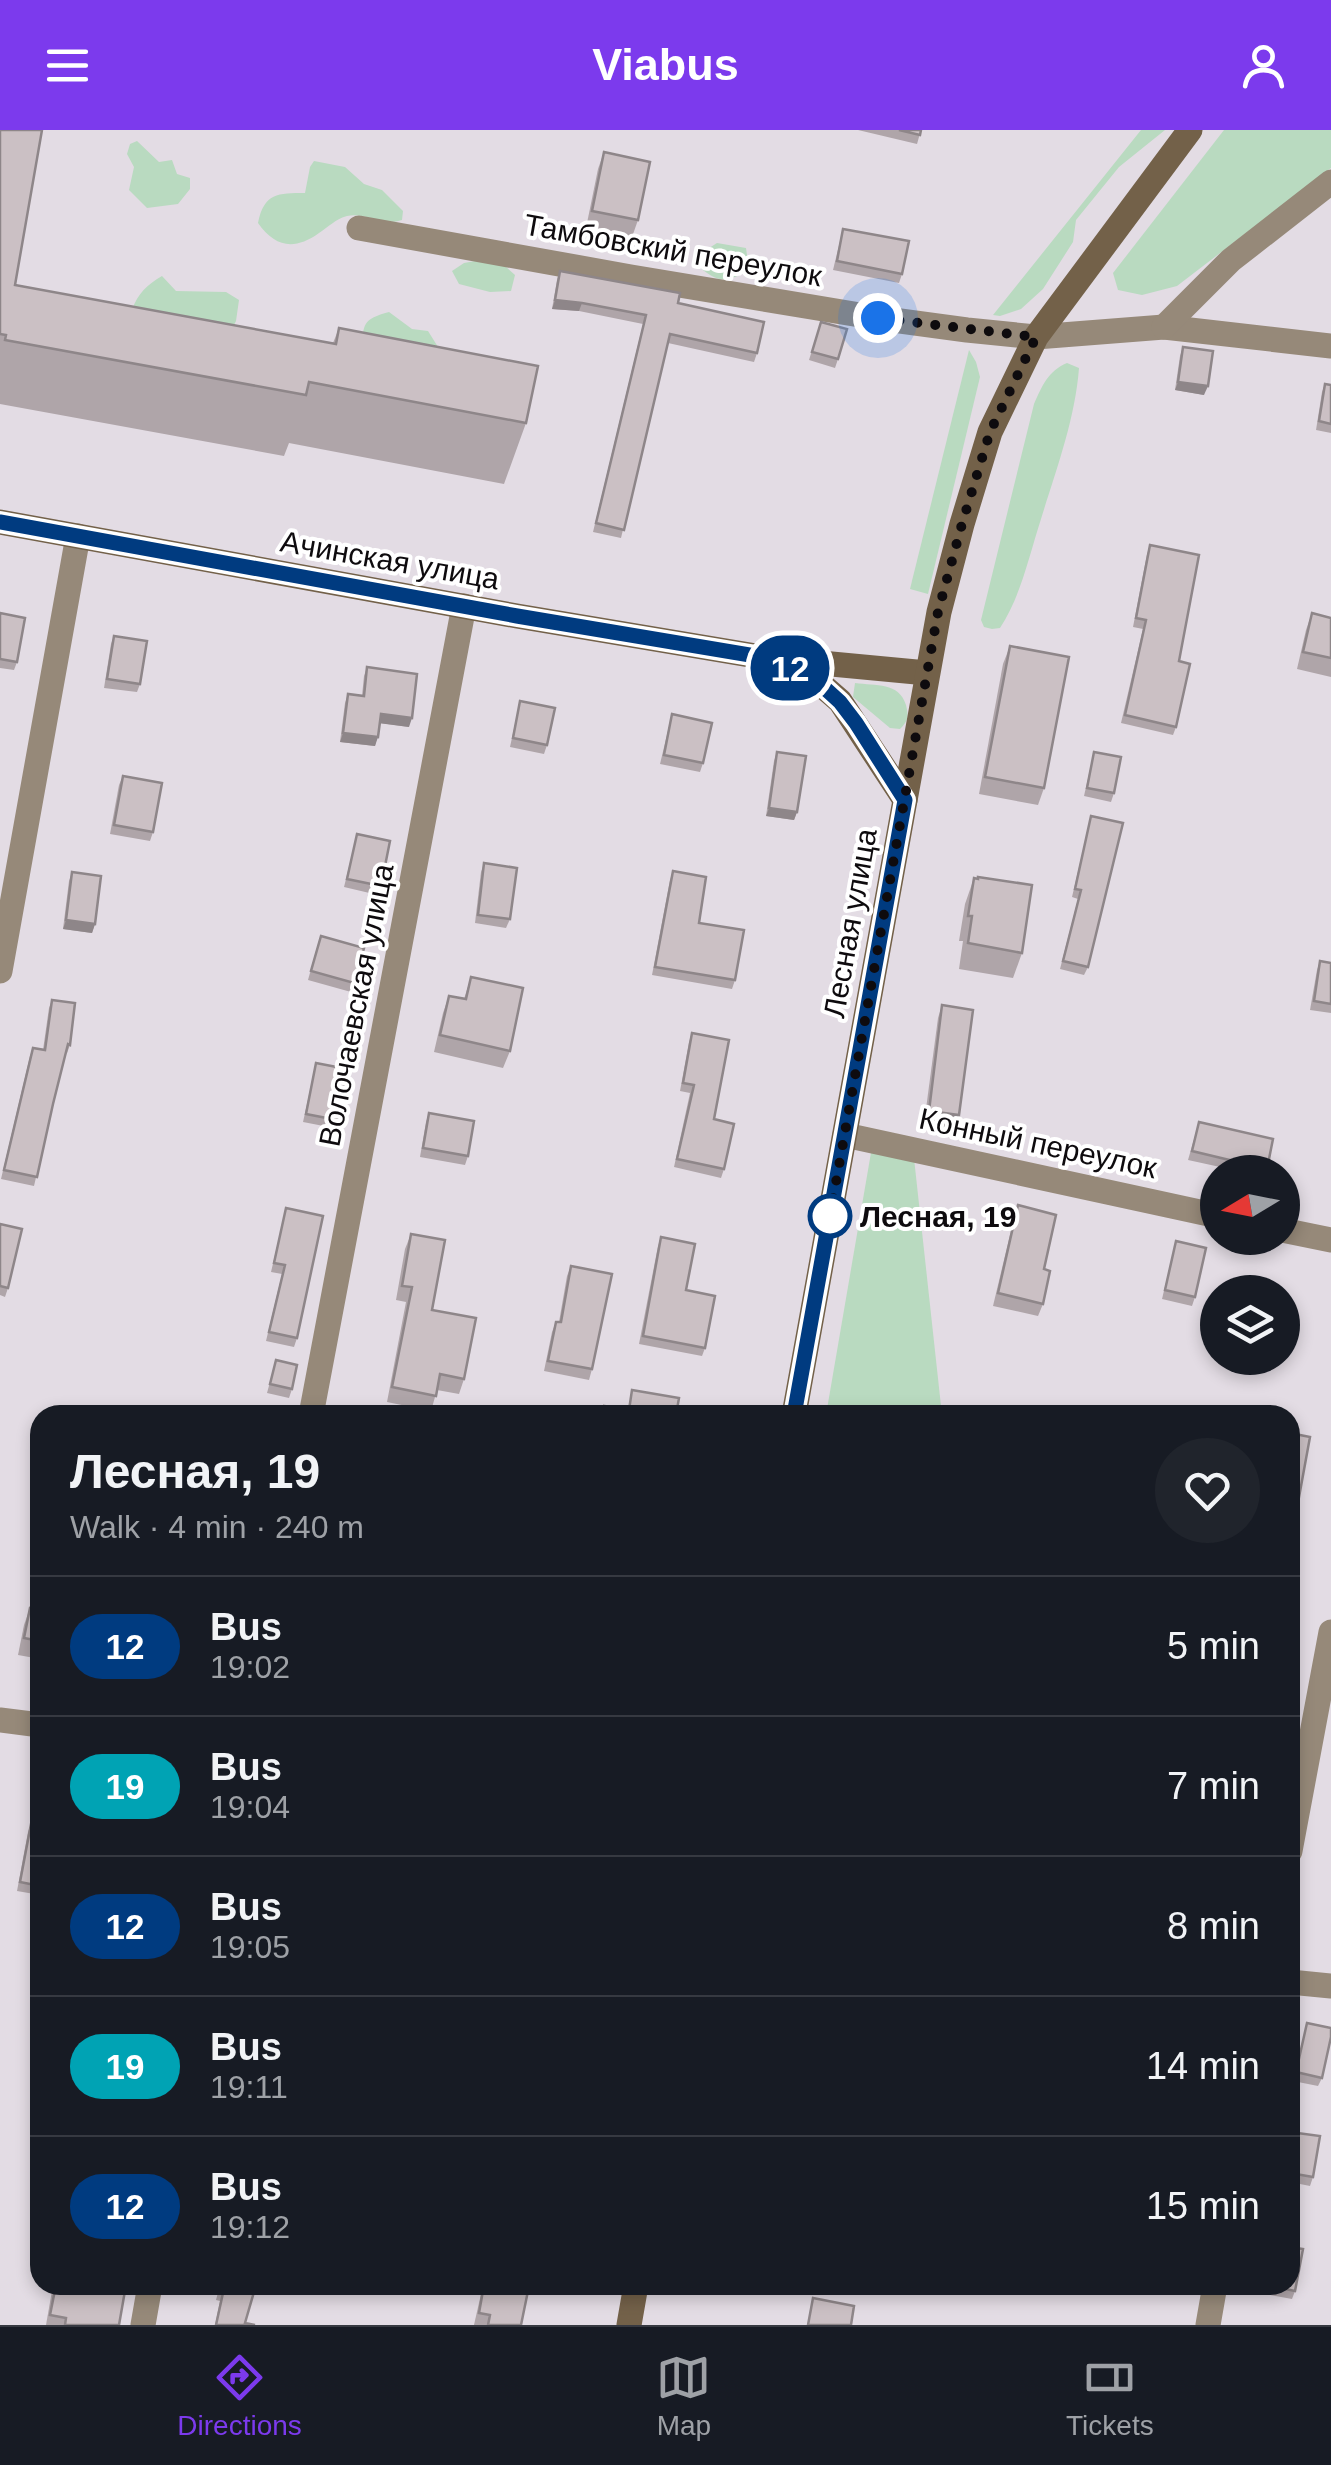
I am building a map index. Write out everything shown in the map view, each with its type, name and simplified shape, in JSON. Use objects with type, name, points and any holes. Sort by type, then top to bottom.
[{"type":"street","name":"Лесная улица","points":[[796,1405],[938,612],[990,432],[1036,337],[1190,130]]},
{"type":"street","points":[[1164,327],[1231,260],[1331,182]]},
{"type":"street","name":"Тамбовский переулок","points":[[359,228],[859,315],[1036,337],[1164,327],[1331,346]]},
{"type":"street","name":"Ачинская улица","points":[[0,522],[768,658],[927,673]]},
{"type":"street","points":[[0,971],[78,536]]},
{"type":"street","name":"Волочаевская улица","points":[[313,1405],[464,606]]},
{"type":"street","name":"Ачинская улица","points":[[768,658],[817,681],[840,702],[905,800]]},
{"type":"street","name":"Конный переулок","points":[[845,1135],[1200,1212]]},
{"type":"street","points":[[1300,1234],[1331,1240]]},
{"type":"street","points":[[1300,1798],[1331,1632]]},
{"type":"street","points":[[0,1720],[30,1724]]},
{"type":"street","points":[[1300,1983],[1331,1986]]},
{"type":"street","points":[[142,2325],[148,2295]]},
{"type":"street","points":[[629,2325],[634,2295]]},
{"type":"street","points":[[1208,2325],[1213,2295]]},
{"type":"green space","points":[[1141,130],[1165,130],[1119,167],[1076,220],[1073,242],[1043,289],[1021,309],[993,315]]},
{"type":"green space","points":[[1224,130],[1331,130],[1331,168],[1177,286],[1142,295],[1118,290],[1113,273]]},
{"type":"green space","points":[[137,141],[159,162],[172,160],[177,174],[190,178],[190,189],[178,204],[147,208],[129,190],[134,167],[127,154],[130,144]]},
{"type":"green space","points":[[314,161],[345,167],[364,184],[382,190],[403,211],[402,220],[388,222],[347,216],[301,242],[286,244],[271,237],[258,223],[264,206],[280,195],[305,193]]},
{"type":"green space","points":[[717,243],[746,248],[749,269],[727,279],[715,278],[703,270],[696,264],[703,252]]},
{"type":"green space","points":[[475,261],[505,266],[515,275],[511,291],[490,292],[459,284],[452,271]]},
{"type":"green space","points":[[162,276],[176,291],[226,292],[239,300],[229,335],[132,310],[144,290]]},
{"type":"green space","points":[[389,312],[412,329],[428,331],[438,347],[435,365],[363,351],[366,324]]},
{"type":"green space","points":[[969,350],[980,377],[928,594],[910,589]]},
{"type":"green space","points":[[1067,363],[1079,368],[1073,407],[1024,575],[1000,628],[984,627],[981,620],[1034,404],[1050,375]]},
{"type":"green space","points":[[855,683],[886,686],[898,692],[907,713],[900,729],[890,728],[853,697]]},
{"type":"green space","points":[[873,1141],[913,1149],[941,1405],[828,1405]]},
{"type":"building","points":[[0,130],[42,130],[15,285],[336,344],[339,328],[538,366],[526,423],[309,382],[306,395],[5,340],[6,335],[0,334]]},
{"type":"building","points":[[604,152],[650,162],[638,220],[592,211]]},
{"type":"building","points":[[843,229],[909,241],[902,274],[837,261]]},
{"type":"building","points":[[560,271],[680,293],[678,303],[764,322],[757,353],[670,334],[624,530],[596,523],[646,315],[555,300]]},
{"type":"building","points":[[821,322],[847,329],[838,359],[812,352]]},
{"type":"building","points":[[1183,347],[1213,351],[1208,386],[1178,382]]},
{"type":"building","points":[[1325,384],[1331,385],[1331,424],[1319,421]]},
{"type":"building","points":[[1150,545],[1199,555],[1179,661],[1190,664],[1176,727],[1125,715],[1146,620],[1136,618]]},
{"type":"building","points":[[0,613],[25,618],[17,662],[0,659]]},
{"type":"building","points":[[1312,613],[1331,618],[1331,658],[1303,652]]},
{"type":"building","points":[[114,636],[147,641],[140,684],[107,679]]},
{"type":"building","points":[[1010,646],[1069,657],[1044,788],[985,777]]},
{"type":"building","points":[[367,667],[417,674],[412,718],[381,714],[378,737],[343,733],[348,694],[364,696]]},
{"type":"building","points":[[520,701],[555,708],[547,745],[513,738]]},
{"type":"building","points":[[672,714],[712,723],[703,763],[664,755]]},
{"type":"building","points":[[777,752],[806,756],[797,812],[769,808]]},
{"type":"building","points":[[1094,752],[1121,757],[1114,793],[1087,788]]},
{"type":"building","points":[[123,776],[162,783],[153,832],[114,825]]},
{"type":"building","points":[[1091,816],[1123,823],[1088,967],[1063,961],[1081,890],[1075,889]]},
{"type":"building","points":[[357,834],[390,841],[381,886],[347,879]]},
{"type":"building","points":[[484,863],[517,868],[510,919],[478,915]]},
{"type":"building","points":[[673,871],[706,877],[699,923],[744,930],[735,980],[655,967]]},
{"type":"building","points":[[72,872],[101,876],[95,924],[66,920]]},
{"type":"building","points":[[974,878],[1032,885],[1022,953],[968,943],[972,916],[968,916]]},
{"type":"building","points":[[321,936],[364,948],[354,983],[311,971]]},
{"type":"building","points":[[1320,961],[1331,963],[1331,1004],[1314,1001]]},
{"type":"building","points":[[471,977],[523,988],[510,1051],[440,1035],[449,996],[466,999]]},
{"type":"building","points":[[52,1000],[75,1003],[70,1045],[37,1177],[4,1170],[33,1048],[45,1050]]},
{"type":"building","points":[[942,1005],[973,1010],[959,1115],[929,1111]]},
{"type":"building","points":[[692,1033],[729,1040],[714,1119],[734,1124],[724,1169],[677,1159],[694,1085],[683,1083]]},
{"type":"building","points":[[316,1063],[347,1069],[337,1120],[306,1114]]},
{"type":"building","points":[[429,1113],[474,1121],[468,1156],[423,1148]]},
{"type":"building","points":[[1199,1122],[1273,1139],[1270,1155],[1209,1155],[1192,1151]]},
{"type":"building","points":[[1018,1205],[1056,1215],[1044,1269],[1050,1271],[1043,1304],[998,1293]]},
{"type":"building","points":[[286,1208],[323,1216],[297,1338],[269,1332],[285,1265],[274,1263]]},
{"type":"building","points":[[0,1224],[22,1229],[8,1288],[0,1286]]},
{"type":"building","points":[[411,1234],[445,1240],[432,1310],[476,1318],[464,1379],[440,1374],[436,1396],[392,1387],[412,1287],[402,1286]]},
{"type":"building","points":[[661,1237],[695,1244],[686,1290],[715,1296],[705,1348],[643,1336]]},
{"type":"building","points":[[1176,1241],[1200,1247],[1200,1255],[1204,1255],[1195,1297],[1165,1290]]},
{"type":"building","points":[[571,1266],[612,1274],[592,1369],[548,1361],[556,1322],[561,1322]]},
{"type":"building","points":[[276,1360],[297,1365],[292,1389],[270,1384]]},
{"type":"building","points":[[632,1390],[679,1398],[678,1405],[630,1405]]},
{"type":"building","points":[[1300,1435],[1310,1437],[1300,1492]]},
{"type":"building","points":[[30,1608],[30,1639],[24,1638]]},
{"type":"building","points":[[30,1829],[30,1884],[20,1882]]},
{"type":"building","points":[[1307,2023],[1331,2028],[1322,2078],[1300,2073]]},
{"type":"building","points":[[1300,2133],[1320,2136],[1313,2177],[1300,2175]]},
{"type":"building","points":[[54,2295],[124,2295],[119,2325],[65,2325],[66,2318],[50,2315]]},
{"type":"building","points":[[223,2295],[253,2295],[245,2323],[255,2325],[216,2325]]},
{"type":"building","points":[[482,2295],[527,2295],[521,2325],[488,2325],[490,2315],[479,2313]]},
{"type":"building","points":[[813,2298],[854,2306],[851,2325],[808,2325]]},
{"type":"bus line","name":"12","points":[[0,522],[768,658],[817,681],[840,702],[905,800],[796,1405]]},
{"type":"place","name":"Лесная, 19","points":[[830,1216]]},
{"type":"route","points":[[830,1216],[938,612],[990,432],[1036,337],[878,318]]}]
